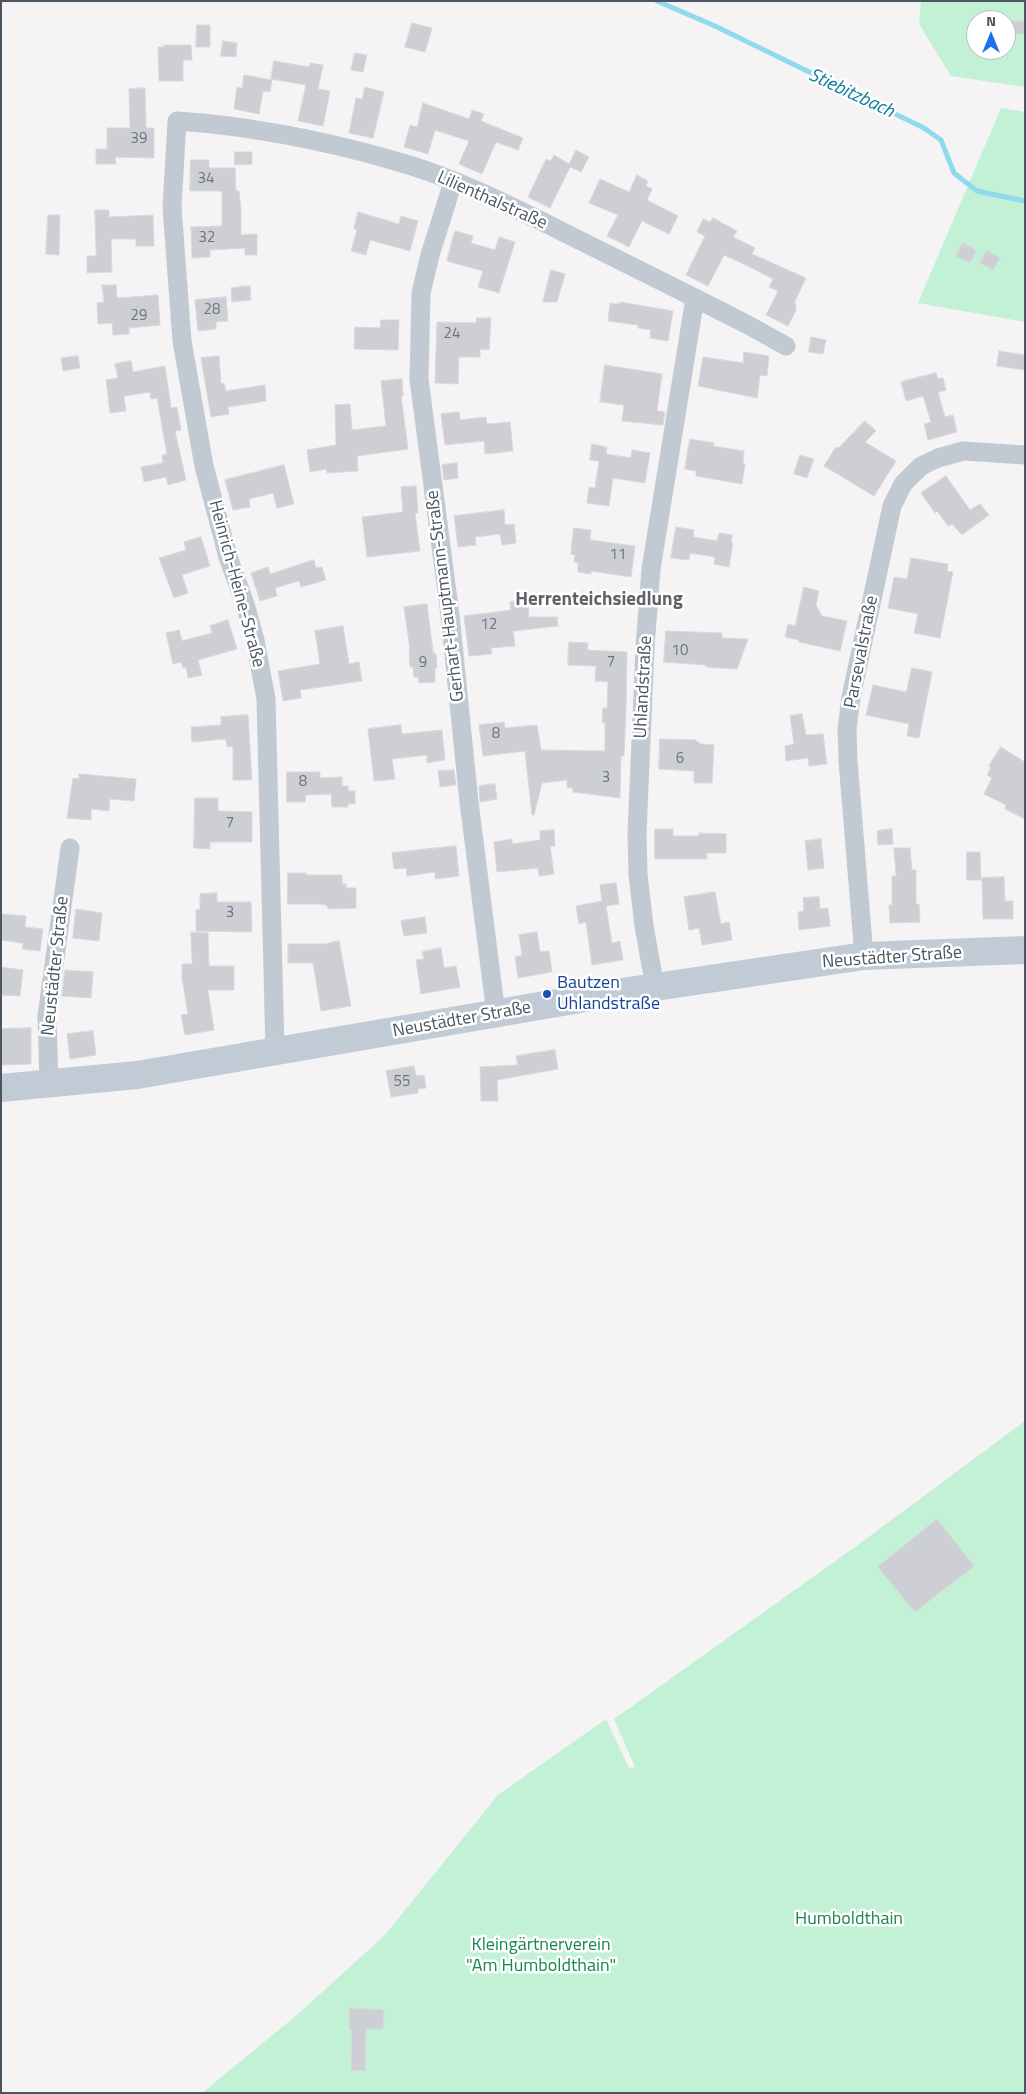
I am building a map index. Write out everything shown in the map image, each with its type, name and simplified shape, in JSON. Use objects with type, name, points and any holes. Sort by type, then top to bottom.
[{"type":"street","name":"Lilienthalstraße","points":[[177,121],[269,131],[393,160],[453,182],[514,208],[695,298],[786,346]]},
{"type":"street","name":"Heinrich-Heine-Straße","points":[[177,121],[172,207],[182,341],[204,466],[228,557],[245,604],[255,640],[266,699],[275,1050]]},
{"type":"street","name":"Gerhart-Hauptmann-Straße","points":[[453,182],[420,293],[419,379],[450,614],[470,802],[496,1014]]},
{"type":"street","name":"Uhlandstraße","points":[[655,987],[644,926],[637,844],[645,647],[651,569],[695,298]]},
{"type":"street","name":"Parsevalstraße","points":[[864,956],[847,729],[852,696],[892,506],[903,484],[921,466],[938,458],[962,451],[1025,455]]},
{"type":"street","name":"Neustädter Straße","points":[[49,1084],[47,1016],[70,848]]},
{"type":"street","name":"Neustädter Straße","points":[[1,1088],[137,1075],[275,1050],[655,987],[864,956],[1025,950]]},
{"type":"green space","points":[[921,1],[1025,1],[1025,87],[951,76],[919,24]]},
{"type":"green space","points":[[1001,108],[1025,112],[1025,322],[918,303]]},
{"type":"green space","points":[[1025,1421],[1025,2093],[202,2093],[297,2015],[385,1935],[498,1795],[606,1719],[629,1768],[635,1767],[614,1719],[855,1547]]},
{"type":"building","points":[[1025,21],[1025,34],[1016,34],[1016,22]]},
{"type":"building","points":[[412,23],[432,28],[425,52],[405,47]]},
{"type":"building","points":[[197,25],[210,25],[210,47],[196,47]]},
{"type":"building","points":[[223,41],[237,43],[236,57],[221,56]]},
{"type":"building","points":[[164,45],[191,45],[192,60],[183,60],[183,81],[159,81],[158,47],[164,47]]},
{"type":"building","points":[[355,53],[367,55],[363,72],[351,70]]},
{"type":"building","points":[[274,61],[309,67],[310,63],[323,65],[318,89],[330,91],[323,126],[298,121],[306,85],[271,79]]},
{"type":"building","points":[[244,75],[272,80],[270,92],[263,91],[259,114],[234,109],[237,87],[242,88]]},
{"type":"building","points":[[365,87],[384,92],[373,138],[349,133],[356,98],[362,99]]},
{"type":"building","points":[[145,88],[146,128],[154,128],[154,158],[115,157],[116,164],[96,164],[96,149],[107,149],[107,128],[130,128],[129,89]]},
{"type":"building","points":[[423,103],[469,119],[472,110],[484,114],[481,121],[523,138],[518,150],[496,142],[482,174],[459,164],[469,141],[435,130],[428,154],[404,147],[410,125],[417,127]]},
{"type":"building","points":[[576,150],[589,157],[581,172],[570,167],[550,208],[528,197],[546,159],[551,161],[554,155],[569,164]]},
{"type":"building","points":[[235,152],[252,152],[252,164],[235,165]]},
{"type":"building","points":[[191,160],[209,160],[209,168],[235,168],[236,191],[239,191],[241,210],[241,235],[257,234],[257,255],[245,255],[245,248],[210,250],[210,257],[192,258],[191,227],[222,226],[222,191],[190,191]]},
{"type":"building","points":[[637,175],[648,181],[646,186],[652,189],[647,200],[678,216],[669,234],[642,221],[629,247],[607,236],[618,215],[589,203],[600,179],[629,192]]},
{"type":"building","points":[[95,210],[109,210],[109,217],[153,215],[154,246],[136,246],[136,239],[111,239],[112,272],[87,273],[87,256],[96,256]]},
{"type":"building","points":[[358,212],[399,224],[401,216],[418,221],[410,251],[370,240],[366,255],[351,251],[357,230],[354,229]]},
{"type":"building","points":[[48,215],[60,215],[59,255],[46,254]]},
{"type":"building","points":[[713,218],[737,231],[733,237],[755,248],[752,254],[806,278],[794,303],[796,304],[796,310],[788,326],[766,315],[778,291],[769,287],[773,279],[746,265],[724,255],[708,286],[686,275],[705,236],[697,232],[703,219],[710,222]]},
{"type":"building","points":[[455,231],[473,236],[471,243],[495,250],[499,237],[515,242],[499,293],[478,287],[483,271],[447,261]]},
{"type":"building","points":[[963,243],[976,250],[970,263],[956,256]]},
{"type":"building","points":[[987,250],[1000,258],[993,270],[980,263]]},
{"type":"building","points":[[551,270],[565,274],[557,302],[543,302]]},
{"type":"building","points":[[102,285],[116,285],[117,298],[158,295],[160,325],[129,328],[129,334],[113,335],[112,323],[98,324],[97,303],[104,302]]},
{"type":"building","points":[[250,286],[251,300],[232,302],[231,288]]},
{"type":"building","points":[[226,297],[228,321],[216,322],[216,329],[198,331],[195,300]]},
{"type":"building","points":[[620,302],[673,311],[668,341],[650,338],[651,330],[638,328],[638,325],[608,321],[610,303],[620,304]]},
{"type":"building","points":[[477,318],[491,318],[489,350],[480,349],[480,357],[459,357],[458,384],[435,383],[437,322],[476,323]]},
{"type":"building","points":[[381,320],[399,320],[398,350],[354,349],[355,327],[380,328]]},
{"type":"building","points":[[811,337],[826,340],[823,354],[809,352]]},
{"type":"building","points":[[999,351],[1025,355],[1025,370],[997,366]]},
{"type":"building","points":[[744,352],[769,356],[767,376],[760,375],[757,398],[698,386],[703,357],[743,363]]},
{"type":"building","points":[[78,356],[80,368],[63,371],[61,358]]},
{"type":"building","points":[[219,356],[221,384],[224,383],[226,391],[265,385],[266,401],[228,407],[229,414],[211,417],[201,358]]},
{"type":"building","points":[[131,361],[133,372],[165,366],[171,408],[177,407],[181,430],[175,431],[186,480],[168,485],[166,477],[144,482],[141,467],[163,463],[162,455],[167,454],[157,398],[151,399],[150,392],[124,396],[126,411],[110,413],[106,380],[118,378],[115,364]]},
{"type":"building","points":[[605,365],[662,374],[657,411],[665,412],[663,425],[622,421],[624,405],[600,402]]},
{"type":"building","points":[[936,373],[938,379],[943,378],[946,390],[938,392],[945,417],[953,415],[957,432],[928,440],[924,424],[931,422],[923,396],[906,401],[901,382]]},
{"type":"building","points":[[402,379],[403,396],[401,396],[408,449],[357,456],[358,471],[327,473],[326,469],[310,472],[307,450],[336,445],[335,405],[350,404],[352,430],[386,426],[381,381]]},
{"type":"building","points":[[459,412],[460,420],[486,417],[487,424],[510,422],[513,451],[485,454],[484,441],[445,445],[441,414]]},
{"type":"building","points":[[865,421],[876,431],[865,442],[896,461],[874,496],[824,466],[836,447],[838,448]]},
{"type":"building","points":[[690,439],[714,443],[713,446],[744,451],[743,463],[745,464],[742,484],[696,476],[696,471],[685,469]]},
{"type":"building","points":[[592,444],[607,447],[606,454],[631,458],[632,450],[650,453],[645,483],[613,478],[609,506],[587,503],[589,487],[595,488],[599,461],[590,460]]},
{"type":"building","points":[[800,455],[814,459],[807,478],[794,474]]},
{"type":"building","points":[[457,463],[458,478],[444,480],[442,465]]},
{"type":"building","points":[[284,465],[294,504],[277,508],[273,493],[249,499],[250,507],[233,510],[225,480]]},
{"type":"building","points":[[946,476],[970,510],[980,504],[989,515],[962,535],[952,524],[948,526],[937,511],[935,513],[921,493]]},
{"type":"building","points":[[416,486],[418,513],[415,513],[420,551],[367,557],[362,517],[403,512],[401,487]]},
{"type":"building","points":[[504,510],[505,525],[514,524],[516,543],[502,545],[500,534],[475,537],[476,545],[458,547],[454,516]]},
{"type":"building","points":[[676,527],[694,530],[693,537],[717,541],[719,533],[732,535],[731,543],[733,543],[729,567],[714,564],[715,557],[690,553],[689,560],[671,558]]},
{"type":"building","points":[[574,528],[591,530],[590,540],[635,546],[631,577],[591,571],[591,574],[578,572],[578,563],[574,562],[575,555],[571,554]]},
{"type":"building","points":[[201,537],[210,566],[182,575],[188,593],[174,598],[159,558],[186,550],[184,542]]},
{"type":"building","points":[[911,558],[948,564],[947,571],[953,572],[940,638],[914,633],[918,614],[888,608],[894,577],[907,579]]},
{"type":"building","points":[[314,560],[316,568],[322,567],[326,580],[301,587],[299,581],[275,588],[277,596],[260,601],[251,573],[268,567],[270,574]]},
{"type":"building","points":[[804,587],[819,591],[816,605],[822,616],[847,621],[840,651],[785,637],[788,624],[795,626]]},
{"type":"building","points":[[528,599],[529,617],[557,617],[558,626],[513,631],[515,646],[491,648],[492,654],[469,656],[464,616],[511,610],[510,602]]},
{"type":"building","points":[[427,604],[433,652],[436,654],[437,667],[435,669],[435,682],[419,683],[418,677],[414,677],[413,667],[410,667],[410,650],[404,607]]},
{"type":"building","points":[[228,620],[237,649],[198,660],[202,675],[188,678],[186,667],[183,668],[181,662],[173,664],[166,633],[179,630],[182,641],[212,633],[210,626]]},
{"type":"building","points":[[343,626],[349,664],[359,662],[362,681],[300,690],[301,698],[283,701],[278,671],[320,664],[315,631]]},
{"type":"building","points":[[666,631],[722,633],[722,638],[748,639],[737,669],[706,667],[706,665],[664,662]]},
{"type":"building","points":[[569,642],[588,643],[587,650],[627,652],[624,756],[621,756],[620,798],[573,792],[573,788],[567,787],[567,780],[542,783],[534,815],[532,815],[525,751],[483,756],[479,725],[504,722],[505,728],[537,725],[541,750],[605,751],[605,723],[602,722],[603,708],[607,708],[608,682],[595,681],[596,666],[568,665]]},
{"type":"building","points":[[912,668],[932,672],[919,738],[907,736],[909,724],[866,715],[873,685],[906,692]]},
{"type":"building","points":[[802,714],[806,735],[823,734],[827,764],[809,766],[808,758],[786,761],[785,746],[794,744],[790,716]]},
{"type":"building","points":[[248,715],[252,780],[233,780],[233,746],[227,747],[226,739],[192,742],[191,727],[221,725],[221,717]]},
{"type":"building","points":[[401,725],[402,734],[442,730],[445,760],[427,763],[427,755],[392,759],[395,779],[374,781],[368,729]]},
{"type":"building","points":[[660,739],[695,740],[701,744],[714,745],[712,783],[694,783],[694,771],[659,769]]},
{"type":"building","points":[[1001,747],[1025,762],[1025,819],[1005,809],[1006,805],[984,794],[992,778],[987,775],[991,767],[989,766]]},
{"type":"building","points":[[454,770],[456,785],[440,787],[438,771]]},
{"type":"building","points":[[287,772],[320,772],[320,778],[342,777],[342,786],[348,786],[348,791],[355,791],[355,804],[348,804],[348,807],[332,807],[331,794],[306,795],[305,802],[287,802]]},
{"type":"building","points":[[79,774],[136,779],[134,801],[110,799],[109,811],[91,809],[91,820],[67,818],[73,778],[79,779]]},
{"type":"building","points":[[495,784],[497,799],[480,802],[479,786]]},
{"type":"building","points":[[195,798],[218,798],[218,811],[252,812],[252,842],[210,842],[210,849],[194,848]]},
{"type":"building","points":[[655,829],[673,829],[673,836],[699,836],[699,833],[726,834],[726,853],[707,853],[707,859],[655,859]]},
{"type":"building","points":[[892,829],[893,844],[878,845],[877,831]]},
{"type":"building","points":[[554,830],[555,846],[550,846],[554,874],[539,876],[538,868],[497,872],[494,842],[512,839],[512,844],[540,840],[540,831]]},
{"type":"building","points":[[821,839],[824,868],[808,870],[805,841]]},
{"type":"building","points":[[456,846],[459,876],[435,879],[435,872],[407,876],[406,868],[394,869],[392,853]]},
{"type":"building","points":[[894,848],[910,848],[912,870],[916,870],[916,904],[919,904],[920,922],[890,923],[889,905],[892,905],[892,876],[896,876]]},
{"type":"building","points":[[967,852],[980,852],[981,880],[967,880]]},
{"type":"building","points":[[288,873],[342,875],[342,884],[346,884],[346,888],[356,888],[356,908],[329,909],[326,905],[288,904]]},
{"type":"building","points":[[1004,877],[1005,901],[1013,901],[1013,919],[983,919],[982,878]]},
{"type":"building","points":[[616,883],[619,904],[606,906],[612,943],[620,941],[623,960],[592,965],[586,922],[579,924],[576,906],[602,901],[600,885]]},
{"type":"building","points":[[715,892],[721,924],[729,922],[732,940],[702,945],[699,928],[689,930],[684,897]]},
{"type":"building","points":[[217,893],[217,902],[251,902],[252,932],[196,931],[196,910],[200,909],[200,894]]},
{"type":"building","points":[[819,897],[820,909],[828,908],[830,926],[799,930],[798,912],[804,911],[803,898]]},
{"type":"building","points":[[76,909],[102,913],[99,941],[73,938]]},
{"type":"building","points":[[1,914],[26,916],[25,927],[43,929],[40,951],[22,949],[23,943],[1,940]]},
{"type":"building","points":[[425,917],[427,933],[404,936],[401,921]]},
{"type":"building","points":[[191,932],[208,933],[209,966],[234,966],[234,990],[208,990],[214,1030],[185,1035],[181,1015],[188,1014],[182,978],[182,964],[192,964]]},
{"type":"building","points":[[537,932],[540,952],[549,951],[552,972],[518,978],[515,957],[522,955],[519,935]]},
{"type":"building","points":[[339,941],[351,1006],[321,1011],[313,963],[288,963],[288,944],[325,944]]},
{"type":"building","points":[[441,948],[444,968],[456,966],[460,987],[421,994],[416,960],[424,959],[422,952]]},
{"type":"building","points":[[1,967],[23,970],[20,996],[1,995]]},
{"type":"building","points":[[65,970],[93,972],[91,998],[62,996]]},
{"type":"building","points":[[31,1028],[31,1064],[1,1065],[1,1029]]},
{"type":"building","points":[[93,1031],[96,1055],[70,1059],[67,1034]]},
{"type":"building","points":[[555,1050],[558,1069],[497,1080],[498,1101],[481,1101],[480,1067],[518,1065],[516,1056]]},
{"type":"building","points":[[414,1066],[416,1076],[424,1075],[426,1088],[418,1089],[418,1093],[391,1097],[386,1071]]},
{"type":"building","points":[[937,1519],[974,1566],[915,1612],[878,1567]]},
{"type":"building","points":[[350,2008],[384,2010],[383,2029],[366,2029],[365,2071],[351,2070],[352,2030],[350,2030]]},
{"type":"waterway","name":"Stiebitzbach","points":[[657,1],[715,26],[924,128],[941,140],[954,173],[977,191],[1025,201]]},
{"type":"place","name":"Bautzen Uhlandstraße","points":[[547,994]]},
{"type":"district","name":"Herrenteichsiedlung","points":[[599,600]]},
{"type":"park label","name":"Humboldthain","points":[[849,1920]]},
{"type":"park label","name":"Kleingärtnerverein \"Am Humboldthain\"","points":[[541,1956]]}]
